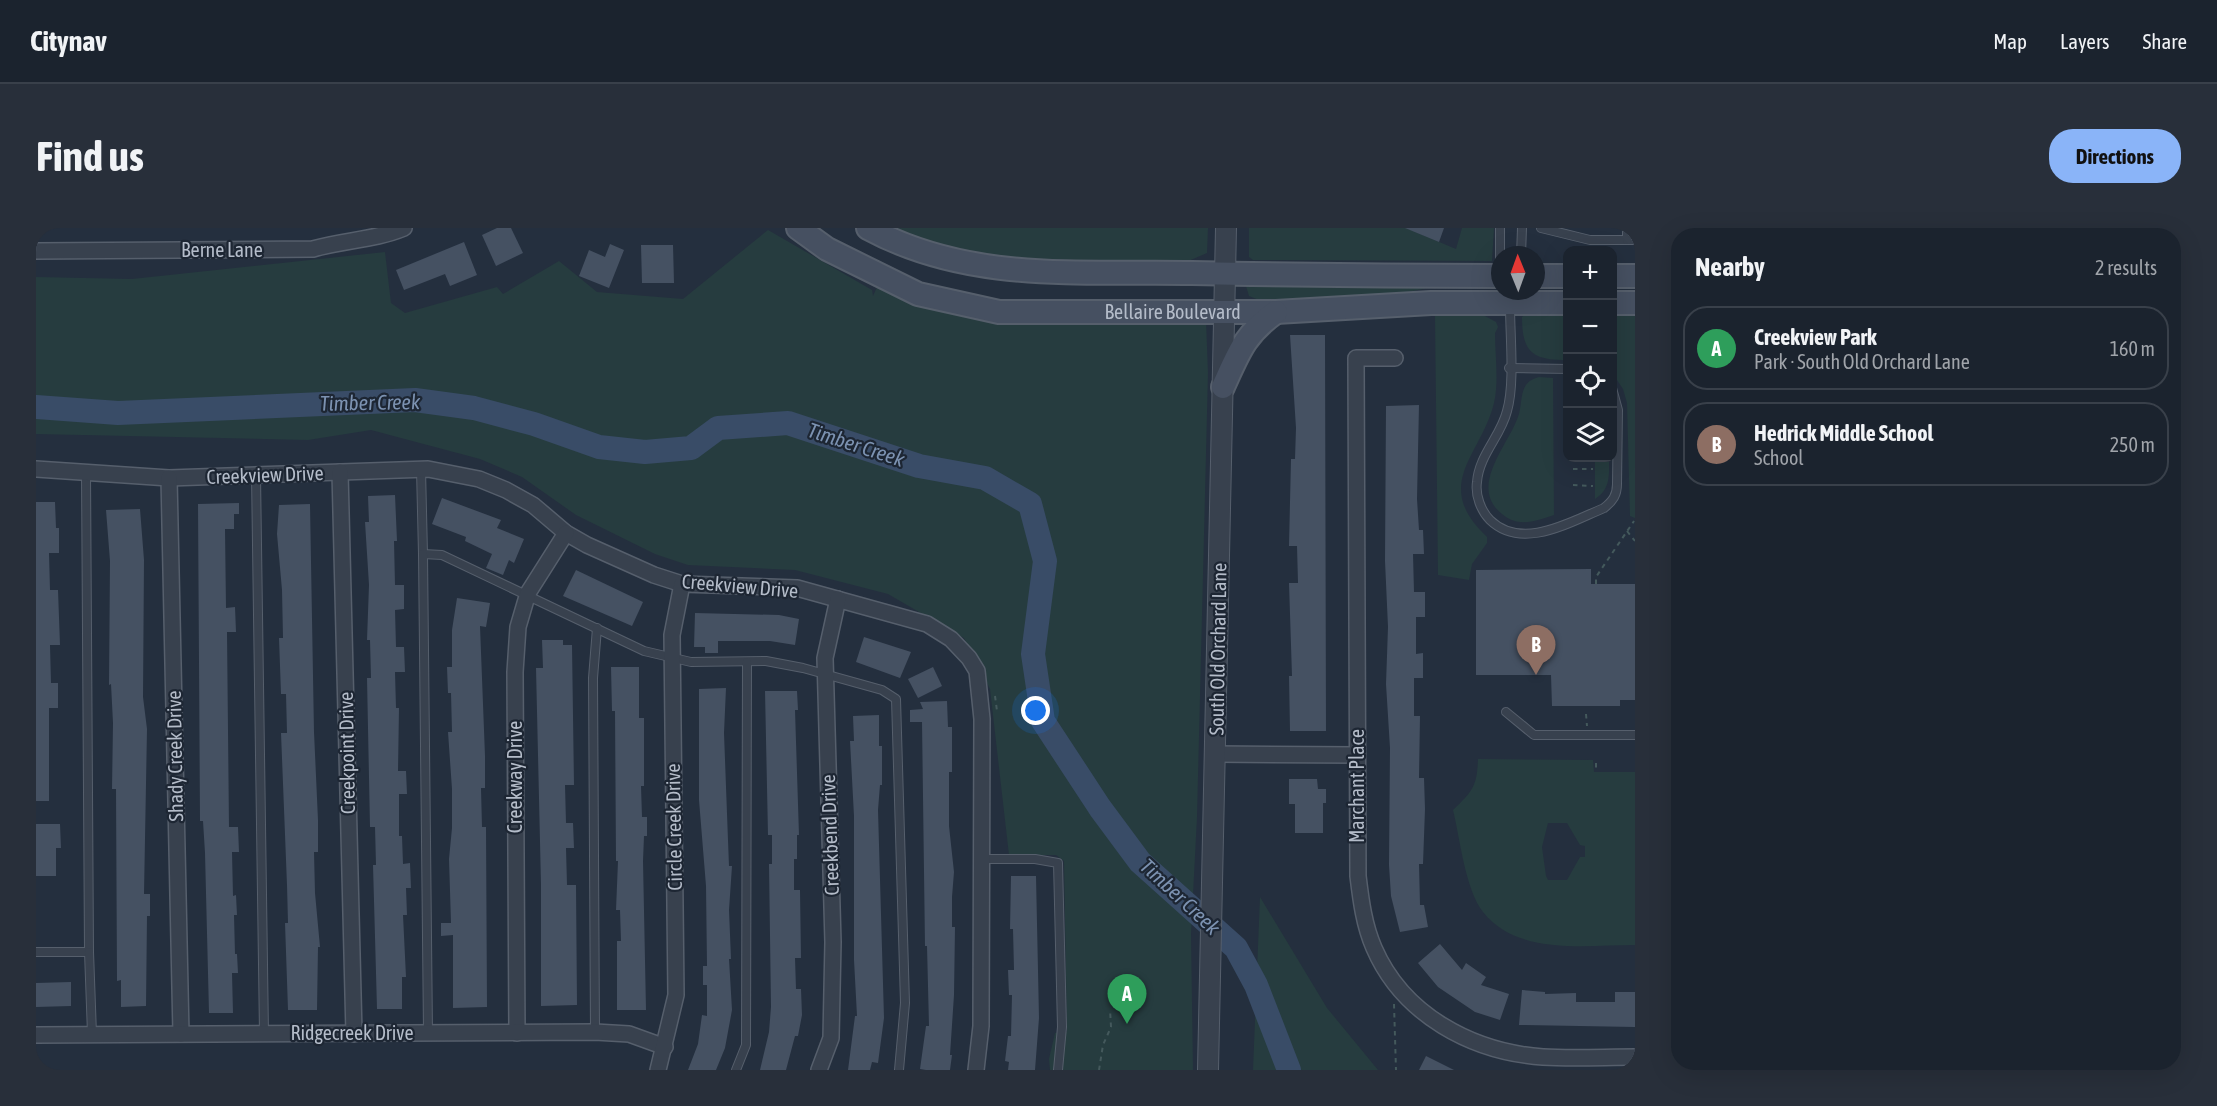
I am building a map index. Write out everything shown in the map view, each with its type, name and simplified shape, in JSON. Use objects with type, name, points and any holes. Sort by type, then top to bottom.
[{"type":"main road","name":"Bellaire Boulevard","points":[[798,228],[827,249],[888,281],[918,294],[975,309],[1035,314],[1276,312],[1491,298]]},
{"type":"main road","name":"Bellaire Boulevard","points":[[868,228],[922,252],[961,264],[1054,272],[1491,276]]},
{"type":"main road","points":[[1545,276],[1563,276]]},
{"type":"main road","points":[[1617,276],[1635,276]]},
{"type":"main road","name":"Bellaire Boulevard","points":[[1543,300],[1563,302]]},
{"type":"main road","points":[[1617,303],[1635,303]]},
{"type":"main road","points":[[1223,387],[1244,342],[1256,327],[1276,312]]},
{"type":"street","name":"Berne Lane","points":[[36,251],[313,249],[342,241],[381,238],[404,228]]},
{"type":"street","name":"South Old Orchard Lane","points":[[1208,1070],[1226,228]]},
{"type":"street","name":"Marchant Place","points":[[1395,358],[1356,358],[1358,876],[1363,913],[1374,948],[1394,982],[1419,1009],[1445,1029],[1476,1044],[1509,1053],[1543,1057],[1635,1057]]},
{"type":"street","name":"Creekview Drive","points":[[36,469],[169,478],[421,469],[454,473],[506,490],[533,505],[566,533],[654,575],[682,584],[797,588],[927,624],[951,639],[969,658],[977,671],[982,719],[981,1026],[976,1070]]},
{"type":"street","name":"Creekpoint Drive","points":[[340,472],[354,1034]]},
{"type":"street","name":"Shady Creek Drive","points":[[169,478],[181,1034]]},
{"type":"street","name":"Creekway Drive","points":[[517,1033],[515,672],[518,627],[528,596],[566,533]]},
{"type":"street","name":"Circle Creek Drive","points":[[658,1070],[676,995],[672,635],[682,584]]},
{"type":"street","name":"Creekbend Drive","points":[[819,1070],[831,1038],[833,942],[825,674],[827,641],[838,599]]},
{"type":"street","points":[[1216,754],[1357,755]]},
{"type":"street","name":"Ridgecreek Drive","points":[[36,1035],[595,1032],[629,1034],[665,1047]]},
{"type":"lane","points":[[1500,228],[1500,246]]},
{"type":"lane","points":[[1521,246],[1522,228]]},
{"type":"lane","points":[[1541,228],[1590,240],[1631,240],[1627,228]]},
{"type":"lane","points":[[1510,300],[1507,413],[1481,464],[1476,483],[1479,501],[1485,515],[1498,527],[1516,534],[1539,533],[1604,508],[1614,498],[1617,484],[1617,406]]},
{"type":"lane","points":[[1509,368],[1563,369]]},
{"type":"lane","points":[[421,469],[428,1033]]},
{"type":"lane","points":[[86,472],[89,952],[92,1034]]},
{"type":"lane","points":[[256,475],[264,1034]]},
{"type":"lane","points":[[423,554],[442,555],[644,651],[691,662],[766,661],[882,690],[896,699],[905,1003],[899,1070]]},
{"type":"lane","points":[[595,1032],[593,678],[597,628]]},
{"type":"lane","points":[[736,1070],[746,1045],[747,662]]},
{"type":"lane","points":[[1506,712],[1534,735],[1635,735]]},
{"type":"lane","points":[[983,859],[1035,859],[1059,863],[1062,1027],[1058,1070]]},
{"type":"lane","points":[[36,952],[89,952]]},
{"type":"path","points":[[1573,469],[1593,469]]},
{"type":"path","points":[[1573,485],[1593,486]]},
{"type":"path","points":[[1596,584],[1596,577],[1634,521]]},
{"type":"path","points":[[1627,531],[1635,541]]},
{"type":"path","points":[[1596,763],[1596,770]]},
{"type":"path","points":[[1395,1004],[1396,1070]]},
{"type":"path","points":[[1098,1070],[1103,1045],[1111,1027],[1110,1009]]},
{"type":"green space","points":[[892,228],[1208,228],[1207,253],[1186,262],[1074,262],[997,258],[960,252],[925,242]]},
{"type":"green space","points":[[1249,228],[1406,228],[1456,249],[1462,228],[1494,228],[1491,261],[1253,260],[1249,257]]},
{"type":"green space","points":[[768,230],[872,290],[873,296],[878,285],[908,297],[1206,320],[1208,373],[1197,817],[1191,934],[1193,1070],[1050,1070],[1049,1059],[1055,1033],[1067,1032],[1064,861],[1056,855],[1009,855],[990,689],[964,638],[888,594],[795,570],[688,565],[655,554],[576,515],[522,477],[480,459],[371,430],[308,440],[36,434],[36,277],[132,279],[385,252],[391,303],[405,313],[497,287],[503,294],[559,261],[597,292],[683,299]]},
{"type":"green space","points":[[1246,286],[1437,286],[1399,294],[1264,302],[1249,296]]},
{"type":"green space","points":[[1529,311],[1563,311],[1563,360],[1538,356],[1532,352],[1524,339],[1522,317]]},
{"type":"green space","points":[[1483,315],[1496,322],[1498,327],[1495,333],[1496,386],[1488,422],[1471,455],[1461,485],[1463,501],[1471,518],[1487,537],[1487,543],[1472,564],[1469,580],[1438,575],[1435,316]]},
{"type":"green space","points":[[1617,315],[1635,315],[1635,518],[1630,516],[1627,403],[1623,389],[1617,380]]},
{"type":"green space","points":[[1553,378],[1554,515],[1534,521],[1514,521],[1502,514],[1492,503],[1489,491],[1490,478],[1519,414],[1525,387],[1533,379]]},
{"type":"green space","points":[[1595,462],[1609,462],[1608,481],[1604,491],[1595,499]]},
{"type":"green space","points":[[1478,759],[1593,760],[1594,772],[1635,772],[1635,945],[1574,946],[1533,942],[1514,936],[1498,926],[1483,912],[1467,877],[1453,810],[1473,788]],"holes":[[[1548,823],[1567,823],[1580,845],[1585,846],[1585,857],[1580,857],[1567,880],[1548,880],[1542,847]]]},
{"type":"green space","points":[[1260,897],[1327,1008],[1378,1070],[1253,1070]]},
{"type":"building","points":[[497,228],[511,228],[523,253],[496,266],[482,235]]},
{"type":"building","points":[[1405,228],[1444,228],[1439,242]]},
{"type":"building","points":[[464,242],[477,275],[450,286],[445,274],[404,290],[396,270]]},
{"type":"building","points":[[610,244],[624,250],[609,288],[579,276],[589,250],[605,257]]},
{"type":"building","points":[[641,245],[673,245],[674,283],[642,283]]},
{"type":"building","points":[[1290,335],[1325,335],[1326,731],[1290,731],[1289,676],[1292,676],[1289,583],[1298,583],[1297,546],[1289,546],[1291,459],[1295,459],[1296,428]]},
{"type":"building","points":[[1419,405],[1417,499],[1419,530],[1423,530],[1424,554],[1413,554],[1414,592],[1425,592],[1425,617],[1416,617],[1416,654],[1423,653],[1423,678],[1414,678],[1414,716],[1420,716],[1419,778],[1424,778],[1425,809],[1423,864],[1419,864],[1420,905],[1424,905],[1428,927],[1400,932],[1391,896],[1389,865],[1390,748],[1386,684],[1388,627],[1385,561],[1386,406]]},
{"type":"building","points":[[395,495],[397,541],[394,541],[395,585],[404,585],[404,609],[395,610],[396,647],[404,647],[405,672],[395,672],[396,708],[399,708],[398,771],[406,771],[407,794],[399,794],[399,836],[402,836],[403,864],[410,863],[411,888],[406,888],[407,915],[403,915],[406,977],[402,977],[402,1009],[377,1009],[373,865],[376,865],[375,827],[370,827],[367,678],[371,678],[370,640],[367,640],[369,585],[365,522],[369,522],[368,496]]},
{"type":"building","points":[[442,498],[501,520],[497,528],[524,539],[514,563],[509,560],[503,575],[486,568],[492,554],[465,541],[466,537],[432,524]]},
{"type":"building","points":[[36,502],[55,502],[56,528],[59,528],[59,553],[49,553],[50,590],[58,590],[60,645],[50,645],[51,683],[58,683],[58,708],[49,708],[49,801],[36,801]]},
{"type":"building","points":[[239,503],[239,514],[234,514],[234,529],[225,529],[226,608],[235,607],[236,632],[227,632],[229,827],[238,827],[239,852],[232,852],[233,896],[236,895],[237,915],[234,915],[235,954],[237,954],[238,973],[232,973],[233,1013],[209,1013],[205,853],[203,821],[200,821],[198,504]]},
{"type":"building","points":[[310,504],[318,820],[318,852],[314,852],[320,947],[318,947],[317,1010],[288,1010],[285,923],[288,923],[281,733],[287,733],[286,694],[281,694],[279,638],[283,638],[282,590],[277,534],[279,505]]},
{"type":"building","points":[[140,509],[144,560],[143,697],[147,729],[144,894],[150,894],[150,916],[147,916],[146,1006],[121,1007],[121,980],[117,981],[116,789],[112,789],[113,723],[111,684],[109,685],[110,561],[106,510]]},
{"type":"building","points":[[1591,569],[1591,584],[1635,584],[1635,700],[1620,700],[1620,706],[1552,706],[1551,675],[1476,675],[1476,570]]},
{"type":"building","points":[[576,570],[643,602],[632,626],[563,596]]},
{"type":"building","points":[[457,598],[490,603],[486,627],[480,626],[485,756],[485,788],[481,788],[482,827],[486,827],[487,1007],[453,1008],[453,935],[441,936],[441,923],[451,923],[449,859],[452,789],[448,732],[452,732],[451,693],[448,693],[447,667],[452,667],[452,630]]},
{"type":"building","points":[[695,613],[779,615],[799,619],[795,645],[770,641],[718,641],[718,653],[705,653],[705,647],[694,647]]},
{"type":"building","points":[[864,637],[911,652],[900,678],[856,662]]},
{"type":"building","points":[[542,640],[563,640],[563,645],[572,645],[574,785],[565,785],[566,823],[573,823],[574,848],[566,848],[567,885],[576,885],[577,1005],[541,1006],[536,668],[543,668]]},
{"type":"building","points":[[611,667],[639,667],[639,718],[644,718],[642,817],[647,817],[643,861],[646,1010],[617,1010],[617,941],[621,941],[620,910],[616,910],[618,861],[616,861],[615,711],[612,711]]},
{"type":"building","points":[[933,667],[942,686],[918,698],[908,679]]},
{"type":"building","points":[[726,688],[724,733],[729,866],[732,866],[729,910],[731,959],[729,959],[732,1010],[725,1048],[716,1070],[688,1070],[698,1044],[702,1015],[707,1016],[707,985],[703,985],[703,966],[707,966],[706,886],[699,800],[699,689]]},
{"type":"building","points":[[765,691],[797,691],[798,710],[795,710],[799,835],[797,835],[797,859],[794,859],[794,890],[800,890],[801,958],[795,958],[796,989],[801,989],[802,1015],[798,1036],[795,1036],[786,1070],[760,1070],[769,1032],[771,1007],[769,864],[772,864],[772,835],[768,835]]},
{"type":"building","points":[[947,701],[948,727],[952,727],[949,826],[954,872],[952,927],[955,927],[950,1055],[952,1055],[950,1070],[926,1070],[920,1069],[926,1026],[929,1026],[927,946],[925,946],[922,722],[910,722],[910,710],[923,709],[920,702]]},
{"type":"building","points":[[879,715],[882,785],[880,785],[878,810],[884,1018],[878,1063],[872,1062],[870,1070],[848,1070],[855,1016],[857,1016],[854,960],[854,816],[850,741],[854,741],[853,716]]},
{"type":"building","points":[[1289,779],[1317,779],[1318,789],[1326,789],[1326,803],[1323,803],[1323,833],[1295,833],[1295,804],[1289,804]]},
{"type":"building","points":[[36,824],[60,824],[61,848],[56,848],[56,876],[36,876]]},
{"type":"building","points":[[1011,876],[1036,876],[1039,1018],[1035,1070],[1008,1070],[1009,1062],[1005,1061],[1008,1036],[1011,1036],[1012,995],[1009,995],[1008,970],[1014,970],[1013,929],[1010,929]]},
{"type":"building","points":[[1440,944],[1462,970],[1466,963],[1486,977],[1481,985],[1509,994],[1500,1020],[1475,1012],[1438,987],[1418,963]]},
{"type":"building","points":[[71,982],[71,1006],[36,1007],[36,983]]},
{"type":"building","points":[[1522,990],[1545,992],[1545,994],[1576,993],[1576,1002],[1615,1002],[1615,992],[1635,992],[1635,1027],[1519,1025]]},
{"type":"building","points":[[1426,1056],[1454,1070],[1419,1070]]},
{"type":"waterway","name":"Timber Creek","points":[[36,407],[118,413],[415,400],[474,408],[534,424],[599,447],[645,452],[691,448],[718,428],[788,423],[919,466],[985,478],[1030,504],[1045,561],[1033,654],[1043,721],[1100,808],[1140,862],[1236,948],[1256,985],[1289,1070]]},
{"type":"place","name":"Hedrick Middle School","points":[[1536,675]]},
{"type":"place","name":"Creekview Park","points":[[1127,1024]]}]
